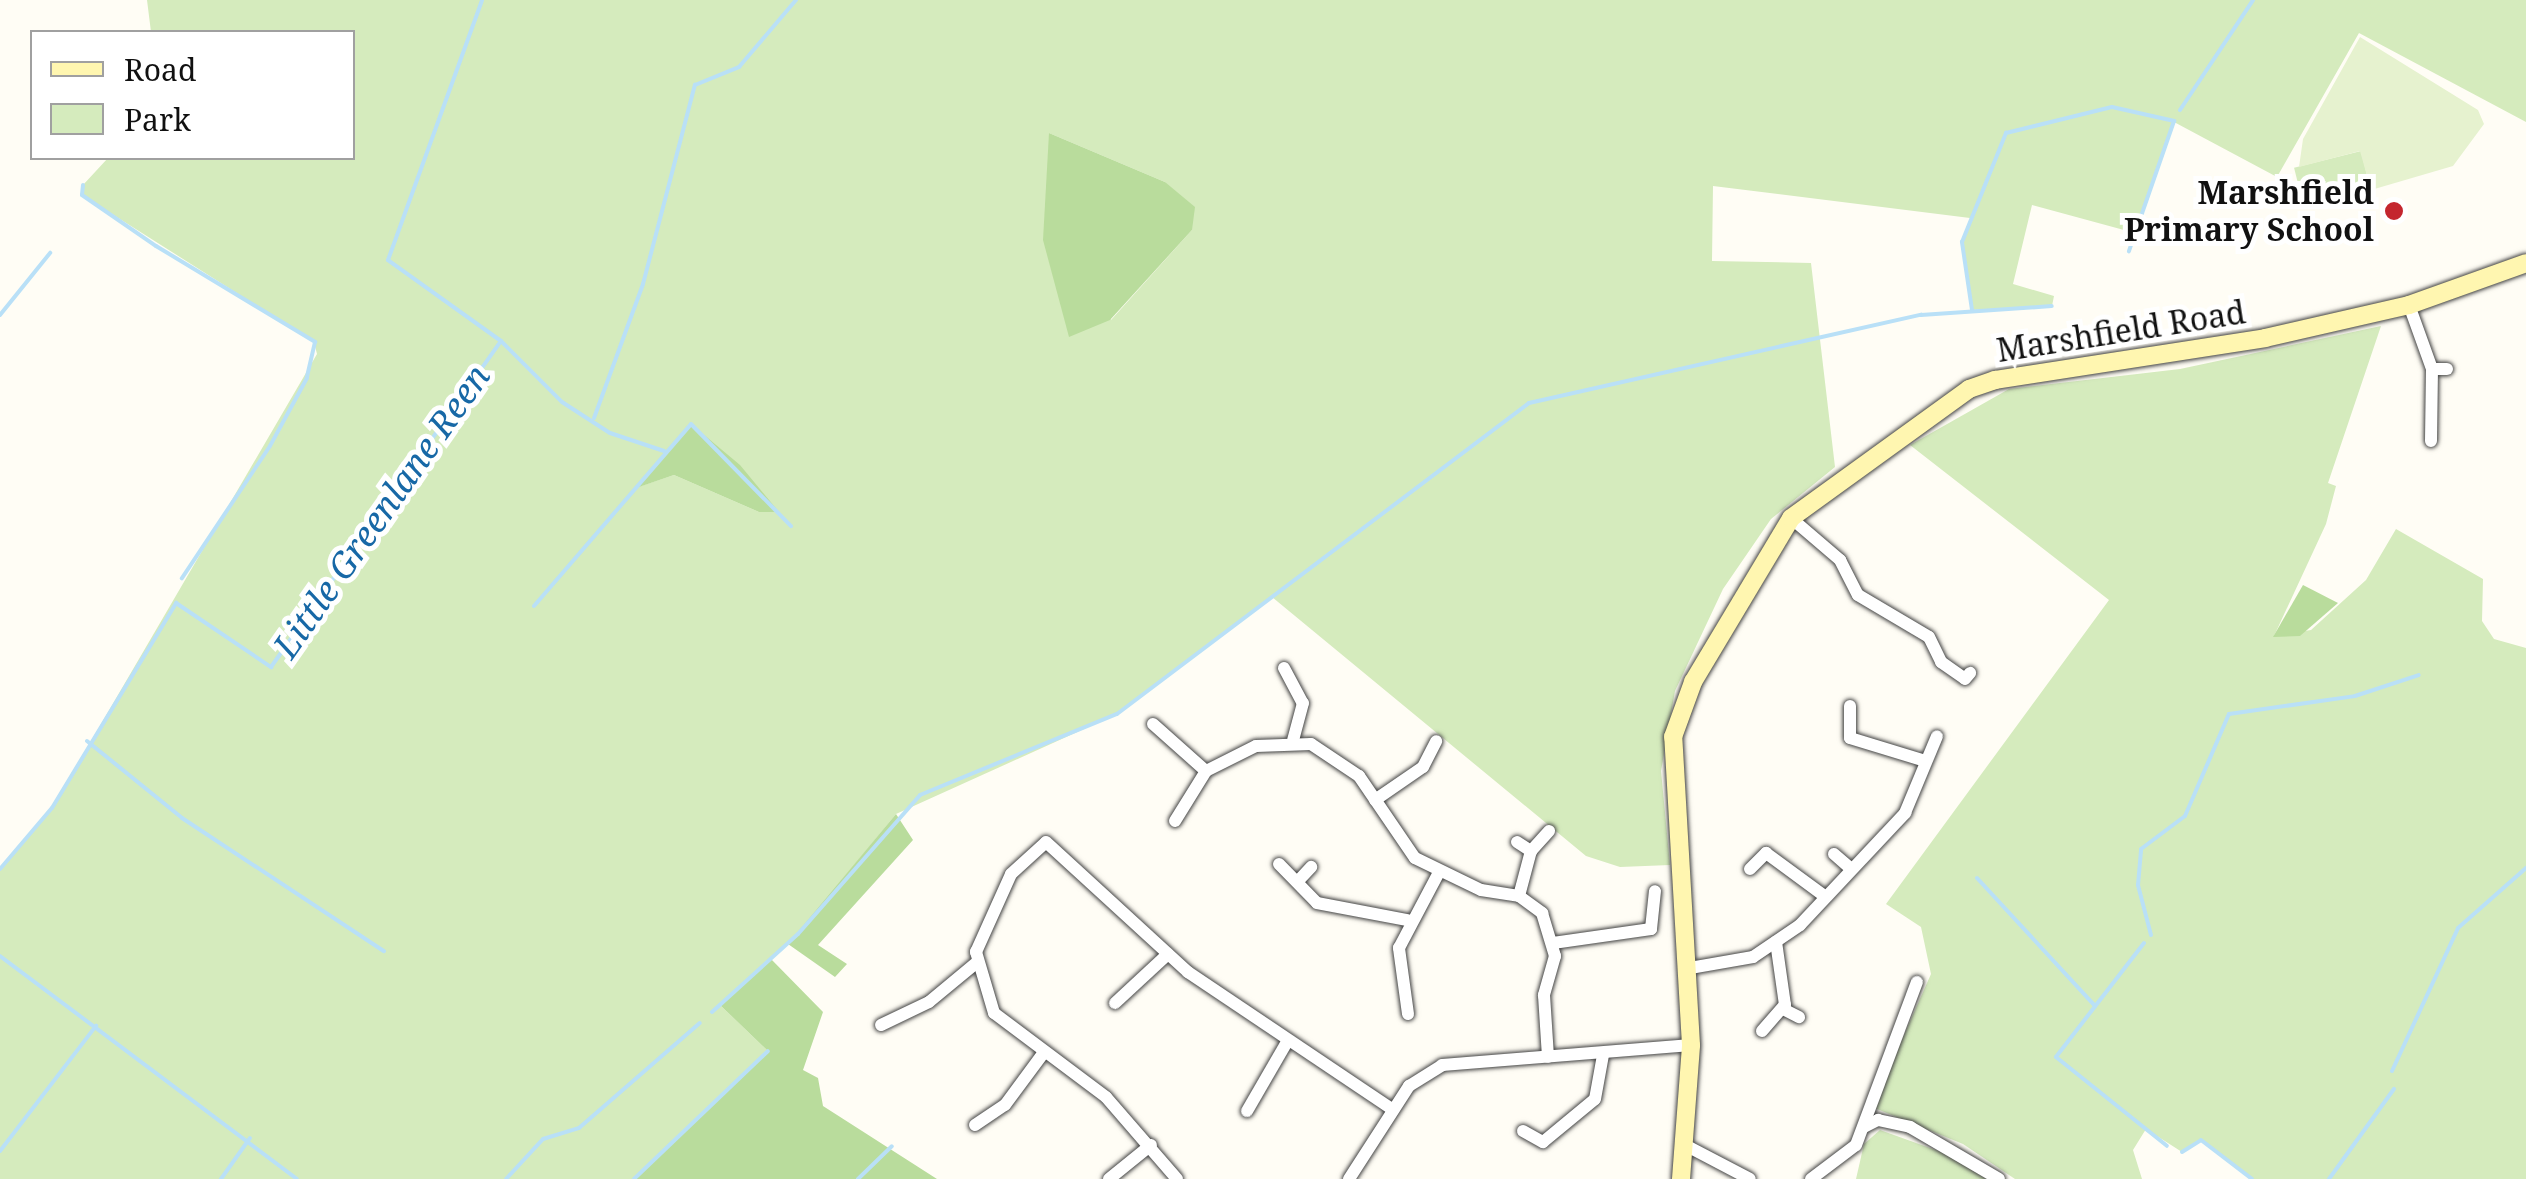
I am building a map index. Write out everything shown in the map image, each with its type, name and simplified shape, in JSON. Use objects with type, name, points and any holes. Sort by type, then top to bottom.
[{"type":"street","name":"Marshfield Road","points":[[1681,1179],[1691,1046],[1677,719],[1791,518],[1969,389],[2199,352],[2409,304],[2526,263]]},
{"type":"street","points":[[2409,304],[2432,369],[2430,441]]},
{"type":"street","points":[[2432,369],[2448,369]]},
{"type":"street","points":[[1791,518],[1840,560],[1858,594],[1929,637],[1965,679],[1970,673]]},
{"type":"street","points":[[1284,668],[1303,703],[1293,740]]},
{"type":"street","points":[[1850,706],[1850,738],[1925,761]]},
{"type":"street","points":[[1153,724],[1168,744],[1206,771]]},
{"type":"street","points":[[1690,968],[1724,968],[1776,942],[1826,897],[1848,867],[1905,813],[1937,736]]},
{"type":"street","points":[[1175,821],[1206,771],[1293,740],[1359,776],[1415,858],[1439,872],[1519,896],[1542,913],[1553,943],[1548,1056]]},
{"type":"street","points":[[1375,800],[1429,771],[1436,741]]},
{"type":"street","points":[[1519,896],[1531,851],[1549,831]]},
{"type":"street","points":[[881,1025],[929,1002],[976,962],[993,904],[1046,842],[1168,954],[1287,1042],[1393,1110]]},
{"type":"street","points":[[1518,842],[1531,851]]},
{"type":"street","points":[[1750,869],[1766,853],[1826,897]]},
{"type":"street","points":[[1834,854],[1848,867]]},
{"type":"street","points":[[1279,864],[1336,911],[1407,920]]},
{"type":"street","points":[[1299,880],[1311,868]]},
{"type":"street","points":[[1408,1014],[1399,948],[1407,920],[1439,872]]},
{"type":"street","points":[[1553,943],[1651,928],[1655,891]]},
{"type":"street","points":[[1776,942],[1784,1009]]},
{"type":"street","points":[[1115,1003],[1168,954]]},
{"type":"street","points":[[976,962],[994,1013],[1042,1055],[1106,1097],[1177,1179]]},
{"type":"street","points":[[1811,1179],[1842,1164],[1864,1127],[1917,982]]},
{"type":"street","points":[[1784,1009],[1800,1017]]},
{"type":"street","points":[[1762,1031],[1784,1009]]},
{"type":"street","points":[[1247,1110],[1287,1042]]},
{"type":"street","points":[[1350,1179],[1393,1110],[1442,1065],[1691,1046]]},
{"type":"street","points":[[975,1125],[1004,1104],[1042,1055]]},
{"type":"street","points":[[1523,1131],[1544,1142],[1595,1099],[1603,1055]]},
{"type":"street","points":[[1864,1127],[1878,1120],[1910,1128],[1998,1179]]},
{"type":"street","points":[[1686,1144],[1750,1179]]},
{"type":"street","points":[[1109,1179],[1151,1145]]},
{"type":"green space","points":[[147,0],[2526,0],[2526,122],[2359,33],[2277,177],[2174,122],[2135,233],[2032,205],[2013,284],[2054,296],[2052,306],[1972,310],[1962,242],[1970,218],[1713,186],[1712,261],[1811,263],[1835,467],[1771,519],[1723,589],[1675,691],[1661,771],[1670,865],[1620,867],[1586,856],[1272,597],[1117,714],[896,814],[798,934],[720,1005],[768,1051],[634,1179],[0,1179],[0,869],[52,808],[317,354],[314,342],[82,195],[83,185],[106,160],[355,160],[355,30],[151,30]],"holes":[[[1049,133],[1165,182],[1192,230],[1111,320]],[[692,424],[759,512],[674,475],[638,487]]]},
{"type":"green space","points":[[2360,37],[2478,110],[2484,124],[2453,166],[2371,190],[2360,151],[2299,167],[2303,139]]},
{"type":"green space","points":[[1049,133],[1165,182],[1195,207],[1192,230],[1110,320],[1069,337],[1043,240]]},
{"type":"green space","points":[[2361,151],[2371,190],[2304,207],[2294,168]]},
{"type":"green space","points":[[2381,326],[2328,483],[2336,486],[2326,524],[2274,636],[2311,630],[2366,580],[2396,529],[2483,579],[2482,621],[2494,639],[2526,648],[2526,1179],[2252,1179],[2201,1140],[2182,1152],[2146,1129],[2133,1150],[2142,1179],[2015,1179],[1963,1144],[1872,1107],[1931,974],[1921,927],[1886,904],[2109,600],[1910,445],[2009,389],[2180,369]]},
{"type":"green space","points":[[691,424],[740,465],[779,512],[759,512],[674,475],[636,488]]},
{"type":"green space","points":[[2303,585],[2338,603],[2300,636],[2273,637]]},
{"type":"green space","points":[[896,814],[913,840],[818,945],[847,964],[835,977],[788,944]]},
{"type":"green space","points":[[771,959],[823,1012],[803,1070],[818,1078],[823,1106],[937,1179],[634,1179],[768,1051],[720,1005]]},
{"type":"green space","points":[[1880,1130],[1955,1157],[1986,1179],[1856,1179],[1864,1144]]},
{"type":"waterway","name":"Little Greenlane Reen","points":[[0,869],[52,808],[176,603],[271,667],[501,341],[388,260],[482,0]]},
{"type":"waterway","points":[[594,418],[643,284],[695,85],[739,67],[796,0]]},
{"type":"waterway","points":[[2180,110],[2253,0]]},
{"type":"waterway","points":[[1972,310],[1962,242],[2006,133],[2112,107],[2174,121],[2129,251]]},
{"type":"waterway","points":[[83,185],[82,195],[156,246],[315,342],[307,378],[270,446],[182,578]]},
{"type":"waterway","points":[[0,315],[50,253]]},
{"type":"waterway","points":[[712,1012],[798,934],[920,795],[1117,714],[1529,403],[1921,315],[2052,306]]},
{"type":"waterway","points":[[501,341],[562,402],[610,433],[664,451]]},
{"type":"waterway","points":[[534,606],[691,424],[791,526]]},
{"type":"waterway","points":[[2151,935],[2138,885],[2141,849],[2185,816],[2229,714],[2355,696],[2419,675]]},
{"type":"waterway","points":[[87,741],[182,818],[384,951]]},
{"type":"waterway","points":[[2392,1071],[2458,928],[2526,868]]},
{"type":"waterway","points":[[1977,878],[2095,1006]]},
{"type":"waterway","points":[[2144,943],[2056,1057],[2167,1146]]},
{"type":"waterway","points":[[0,956],[297,1179]]},
{"type":"waterway","points":[[506,1179],[543,1139],[579,1128],[700,1023]]},
{"type":"waterway","points":[[0,1151],[96,1026]]},
{"type":"waterway","points":[[634,1179],[768,1051]]},
{"type":"waterway","points":[[2329,1179],[2394,1089]]},
{"type":"waterway","points":[[221,1179],[250,1138]]},
{"type":"waterway","points":[[2182,1152],[2201,1140],[2252,1179]]},
{"type":"waterway","points":[[858,1179],[892,1146]]},
{"type":"place","name":"Marshfield Primary School","points":[[2394,211]]}]
